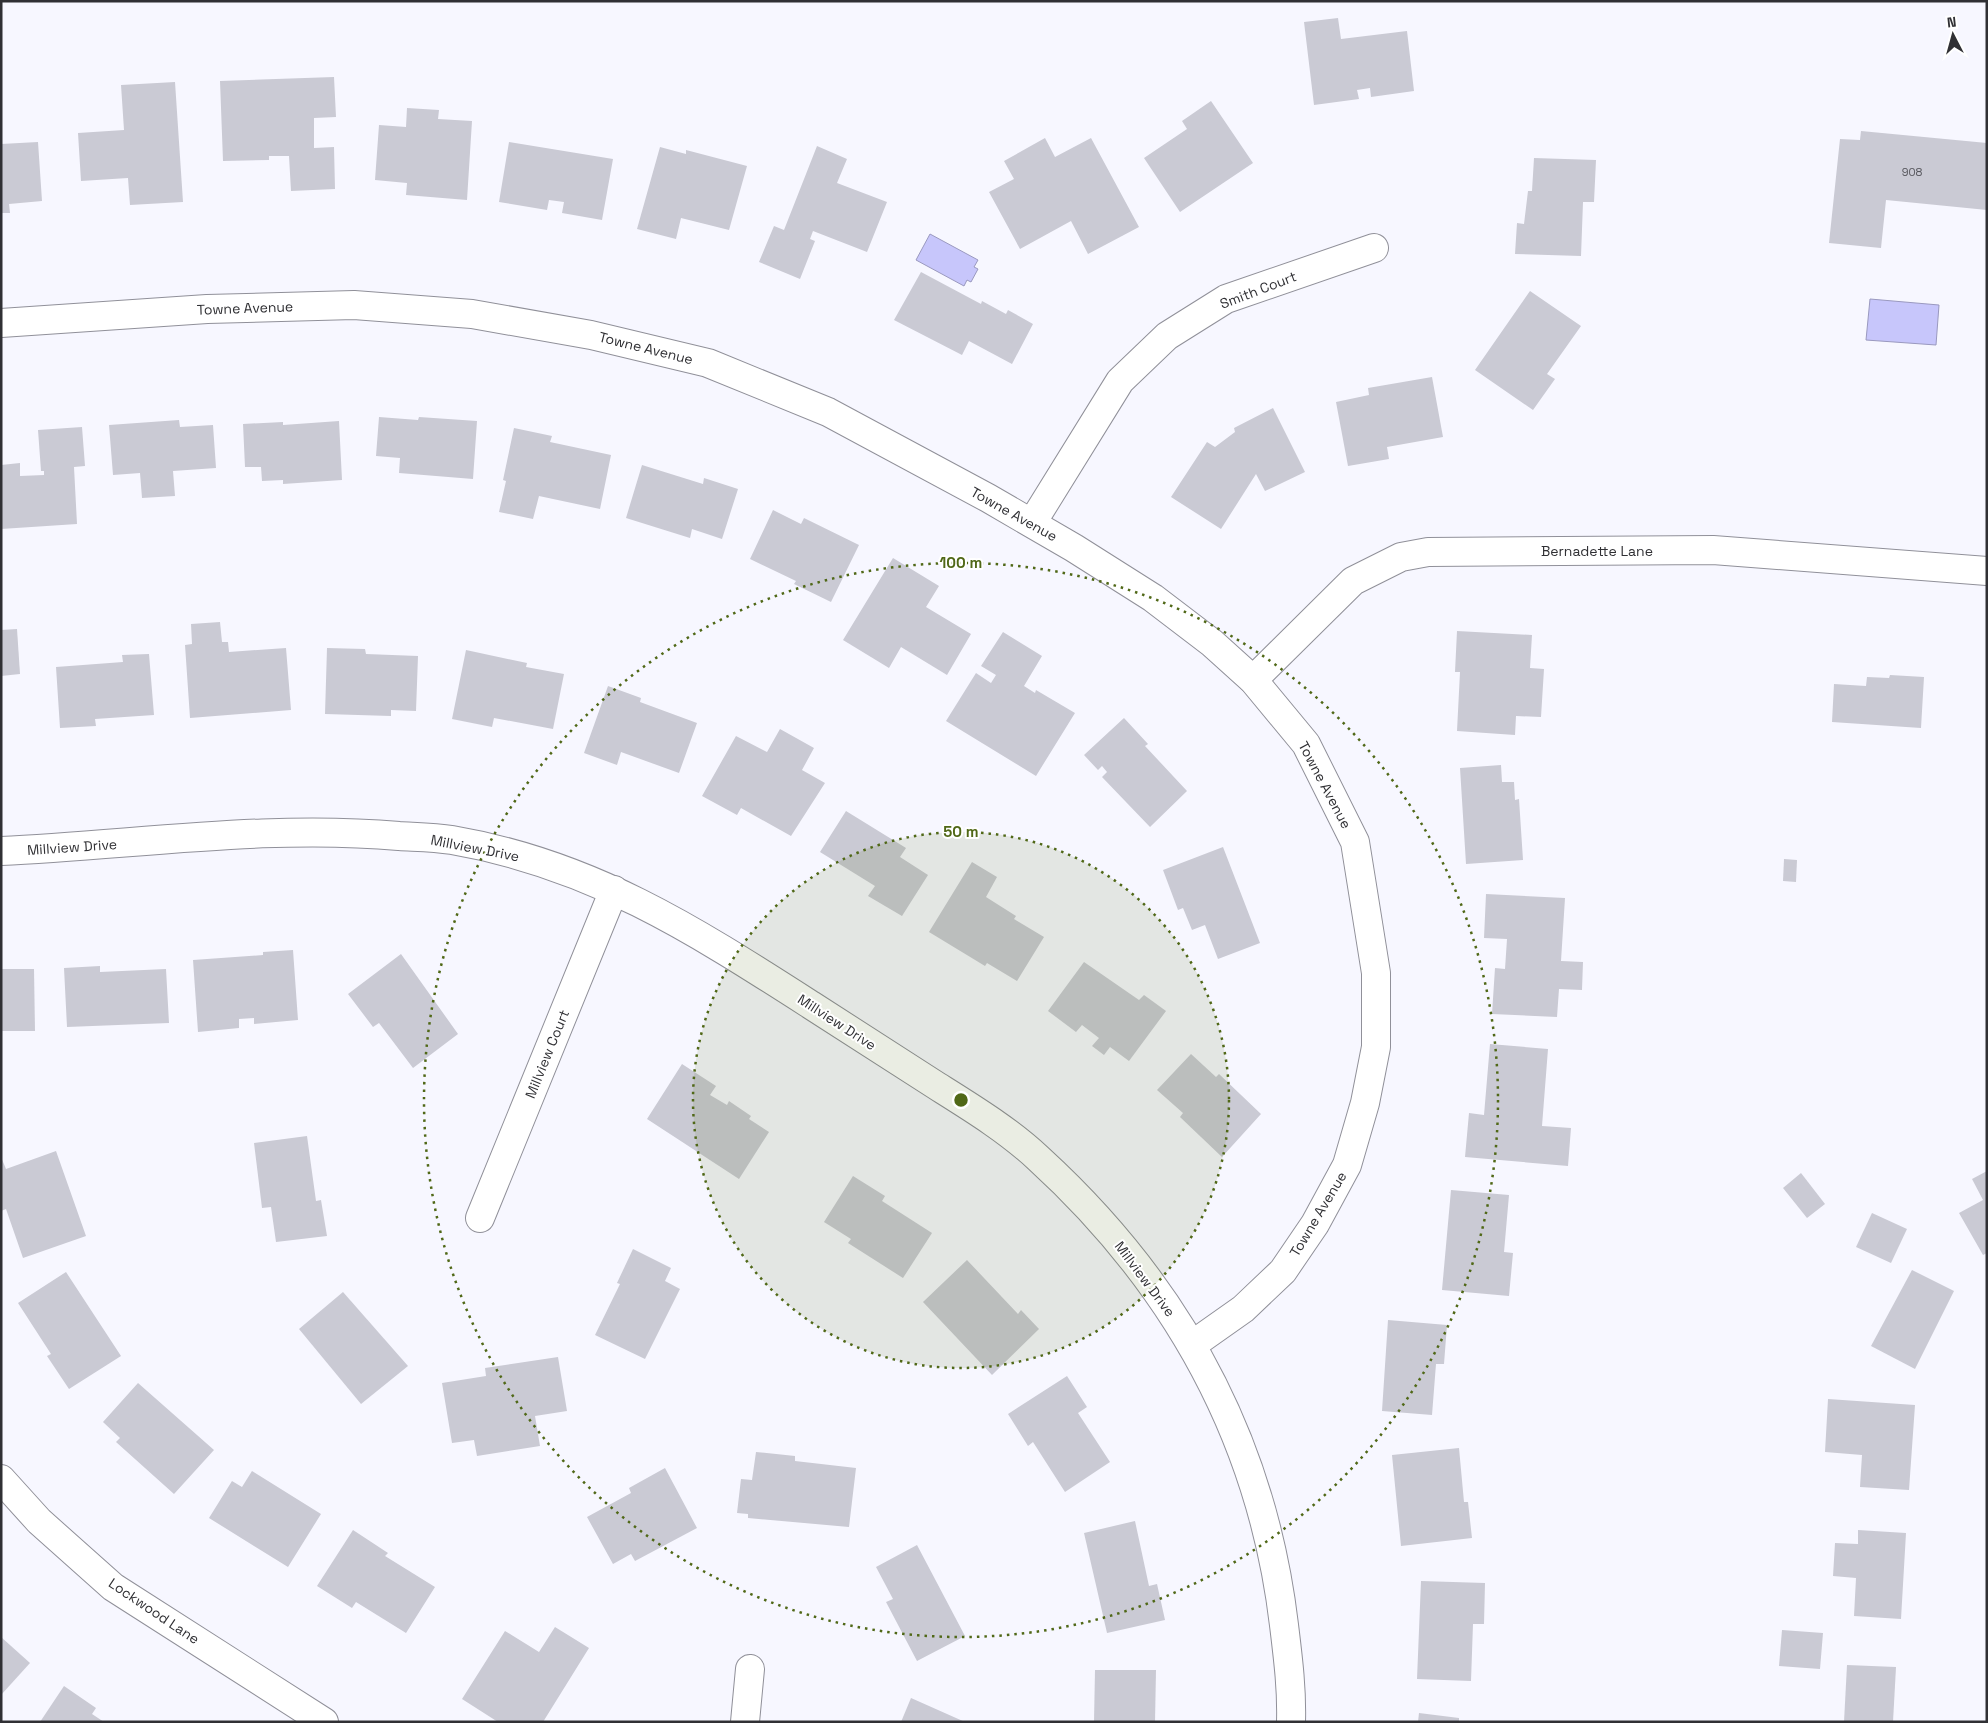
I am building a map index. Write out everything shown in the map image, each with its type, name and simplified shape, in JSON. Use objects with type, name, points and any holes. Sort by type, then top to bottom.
[{"type":"street","name":"Smith Court","points":[[1032,523],[1120,381],[1166,336],[1226,299],[1374,248]]},
{"type":"street","name":"Towne Avenue","points":[[1,322],[207,309],[354,305],[472,314],[591,335],[708,363],[828,412],[1032,523],[1153,598],[1212,643],[1253,680],[1306,744],[1355,842],[1376,973],[1376,1047],[1365,1103],[1347,1164],[1316,1224],[1283,1271],[1243,1309],[1192,1345]]},
{"type":"street","name":"Bernadette Lane","points":[[1253,680],[1353,581],[1400,557],[1428,552],[1713,550],[1987,571]]},
{"type":"street","name":"Millview Drive","points":[[1,851],[279,832],[363,833],[451,840],[536,861],[614,890],[665,914],[749,965],[972,1108],[1036,1155],[1089,1209],[1125,1250],[1192,1345],[1221,1398],[1245,1456],[1264,1514],[1278,1575],[1292,1690],[1291,1722]]},
{"type":"street","name":"Millview Court","points":[[480,1218],[614,890]]},
{"type":"street","name":"Lockwood Lane","points":[[1,1479],[39,1522],[113,1587],[324,1722]]},
{"type":"street","points":[[745,1722],[750,1669]]},
{"type":"water","points":[[930,234],[978,260],[974,267],[978,269],[971,282],[967,280],[964,286],[916,260]]},
{"type":"water","points":[[1870,299],[1939,305],[1936,345],[1866,340]]},
{"type":"building","points":[[1338,18],[1341,39],[1407,31],[1414,91],[1371,97],[1370,88],[1357,90],[1359,99],[1314,105],[1304,22]]},
{"type":"building","points":[[334,77],[336,117],[314,118],[314,148],[334,147],[335,189],[291,191],[289,156],[269,156],[269,160],[223,161],[220,81]]},
{"type":"building","points":[[175,82],[183,202],[130,205],[128,178],[81,181],[78,133],[124,130],[121,85]]},
{"type":"building","points":[[1211,101],[1253,163],[1180,212],[1144,158],[1187,129],[1182,121]]},
{"type":"building","points":[[407,108],[439,110],[438,119],[472,121],[467,200],[406,195],[407,183],[375,180],[379,125],[406,127]]},
{"type":"building","points":[[1861,131],[1987,143],[1987,210],[1886,200],[1881,248],[1829,243],[1840,139],[1860,140]]},
{"type":"building","points":[[1045,138],[1055,157],[1091,138],[1139,227],[1088,254],[1071,221],[1020,249],[989,192],[1014,179],[1004,161]]},
{"type":"building","points":[[38,142],[42,201],[9,204],[10,213],[1,213],[1,144]]},
{"type":"building","points":[[509,142],[613,159],[602,220],[562,213],[564,202],[549,200],[547,210],[499,202]]},
{"type":"building","points":[[817,146],[847,159],[837,183],[887,202],[867,252],[813,231],[810,239],[815,241],[800,279],[759,262],[774,226],[784,230]]},
{"type":"building","points":[[660,147],[686,154],[686,150],[747,166],[729,230],[681,218],[676,239],[637,229]]},
{"type":"building","points":[[1534,158],[1596,160],[1594,202],[1583,202],[1581,256],[1515,254],[1517,223],[1524,224],[1528,191],[1532,191]]},
{"type":"building","points":[[921,272],[981,304],[982,301],[1006,314],[1008,310],[1033,324],[1012,364],[969,341],[962,355],[894,320]]},
{"type":"building","points":[[1530,291],[1581,326],[1547,374],[1555,379],[1533,410],[1475,370]]},
{"type":"building","points":[[1432,377],[1443,437],[1387,447],[1389,459],[1348,466],[1336,402],[1369,395],[1368,388]]},
{"type":"building","points":[[1273,408],[1305,472],[1265,491],[1256,474],[1221,529],[1171,497],[1207,442],[1215,447],[1235,432],[1234,428]]},
{"type":"building","points":[[379,417],[418,420],[419,417],[477,421],[473,479],[399,473],[400,458],[376,456]]},
{"type":"building","points":[[179,420],[180,427],[213,425],[216,468],[173,471],[175,496],[142,498],[140,473],[113,475],[109,425]]},
{"type":"building","points":[[339,421],[342,480],[283,484],[283,480],[262,481],[261,467],[245,467],[243,424],[283,422],[283,425]]},
{"type":"building","points":[[82,427],[85,466],[74,467],[77,524],[1,529],[1,465],[20,463],[20,476],[44,475],[44,471],[41,471],[38,430]]},
{"type":"building","points":[[514,428],[552,436],[550,442],[611,455],[600,509],[539,496],[533,519],[499,512],[506,481],[503,480]]},
{"type":"building","points":[[642,465],[703,484],[704,478],[738,489],[722,539],[692,529],[690,538],[626,518]]},
{"type":"building","points":[[773,510],[801,524],[804,518],[859,545],[831,602],[794,584],[796,581],[750,559]]},
{"type":"building","points":[[893,558],[939,586],[926,607],[971,634],[947,675],[901,647],[889,668],[843,640]]},
{"type":"building","points":[[220,622],[222,642],[228,642],[229,652],[286,648],[291,710],[190,718],[185,645],[192,644],[191,624]]},
{"type":"building","points":[[17,629],[20,674],[1,676],[1,630]]},
{"type":"building","points":[[1457,631],[1532,635],[1530,668],[1544,669],[1541,717],[1516,716],[1515,735],[1457,731],[1460,672],[1455,672]]},
{"type":"building","points":[[1003,632],[1042,656],[1024,686],[1035,693],[1036,690],[1075,713],[1036,776],[946,721],[976,673],[991,683],[996,675],[981,666]]},
{"type":"building","points":[[327,648],[365,649],[366,654],[418,656],[416,711],[391,710],[391,716],[325,714]]},
{"type":"building","points":[[466,650],[527,663],[526,667],[564,674],[553,729],[494,718],[492,727],[452,719]]},
{"type":"building","points":[[149,654],[154,715],[95,719],[96,726],[60,728],[56,667],[123,662],[122,655]]},
{"type":"building","points":[[1890,675],[1924,677],[1921,728],[1832,722],[1834,684],[1866,686],[1867,677],[1889,678]]},
{"type":"building","points":[[608,686],[641,698],[640,702],[697,723],[679,773],[621,752],[617,765],[584,753]]},
{"type":"building","points":[[1124,718],[1148,744],[1145,746],[1187,791],[1150,827],[1102,777],[1107,772],[1102,766],[1098,770],[1084,755]]},
{"type":"building","points":[[780,729],[814,748],[802,770],[825,783],[791,836],[741,808],[737,815],[702,796],[736,736],[767,752]]},
{"type":"building","points":[[1501,765],[1502,782],[1514,782],[1515,800],[1519,799],[1523,860],[1466,864],[1460,768]]},
{"type":"building","points":[[846,811],[906,848],[900,857],[928,875],[902,916],[868,896],[875,886],[820,852]]},
{"type":"building","points":[[1223,847],[1260,943],[1218,959],[1205,925],[1192,930],[1183,908],[1178,910],[1163,870]]},
{"type":"building","points":[[1784,859],[1797,860],[1796,882],[1783,881]]},
{"type":"building","points":[[972,862],[997,877],[986,897],[1016,916],[1014,919],[1044,937],[1017,981],[987,963],[985,966],[929,932]]},
{"type":"building","points":[[1486,894],[1565,898],[1561,961],[1583,962],[1582,990],[1559,989],[1557,1017],[1492,1014],[1495,968],[1505,969],[1507,939],[1484,938]]},
{"type":"building","points":[[293,950],[298,1020],[254,1024],[254,1018],[239,1019],[239,1028],[198,1032],[193,960],[263,955],[263,952]]},
{"type":"building","points":[[401,954],[458,1034],[413,1068],[379,1023],[373,1027],[348,994]]},
{"type":"building","points":[[1084,962],[1139,1000],[1144,995],[1166,1011],[1129,1061],[1110,1047],[1104,1055],[1092,1046],[1099,1038],[1082,1025],[1076,1032],[1048,1011]]},
{"type":"building","points":[[100,966],[100,972],[166,969],[169,1023],[67,1027],[64,968]]},
{"type":"building","points":[[1,969],[34,969],[35,1031],[1,1031]]},
{"type":"building","points":[[1490,1044],[1548,1049],[1542,1126],[1571,1128],[1568,1166],[1465,1157],[1469,1113],[1484,1115]]},
{"type":"building","points":[[1191,1054],[1216,1077],[1219,1074],[1261,1114],[1222,1157],[1180,1117],[1183,1113],[1157,1090]]},
{"type":"building","points":[[682,1064],[716,1086],[710,1095],[727,1105],[729,1101],[751,1116],[749,1119],[769,1132],[739,1179],[647,1119]]},
{"type":"building","points":[[307,1136],[316,1201],[321,1200],[327,1236],[276,1242],[271,1207],[262,1208],[254,1143]]},
{"type":"building","points":[[56,1151],[86,1236],[23,1258],[6,1209],[1,1211],[1,1157],[6,1169]]},
{"type":"building","points":[[1987,1171],[1987,1253],[1983,1255],[1959,1213],[1983,1200],[1972,1179]]},
{"type":"building","points":[[1801,1173],[1825,1204],[1807,1218],[1783,1188]]},
{"type":"building","points":[[853,1176],[885,1196],[882,1201],[932,1233],[903,1278],[848,1243],[851,1239],[824,1222]]},
{"type":"building","points":[[1451,1190],[1509,1195],[1504,1252],[1513,1253],[1509,1296],[1442,1290]]},
{"type":"building","points":[[1872,1213],[1907,1229],[1891,1263],[1856,1247]]},
{"type":"building","points":[[633,1249],[671,1268],[665,1281],[680,1289],[645,1359],[595,1335],[620,1284],[617,1283]]},
{"type":"building","points":[[967,1260],[1018,1314],[1021,1310],[1039,1329],[992,1375],[923,1302]]},
{"type":"building","points":[[1912,1270],[1954,1291],[1915,1369],[1871,1346]]},
{"type":"building","points":[[66,1272],[121,1356],[69,1389],[47,1356],[51,1354],[18,1303]]},
{"type":"building","points":[[343,1292],[408,1366],[361,1404],[299,1329]]},
{"type":"building","points":[[1388,1320],[1447,1325],[1444,1364],[1436,1364],[1432,1415],[1382,1411]]},
{"type":"building","points":[[558,1357],[567,1411],[535,1416],[540,1446],[477,1456],[474,1440],[452,1443],[442,1383],[486,1376],[485,1368]]},
{"type":"building","points":[[1067,1376],[1087,1407],[1078,1413],[1110,1462],[1065,1492],[1033,1442],[1028,1446],[1008,1414]]},
{"type":"building","points":[[138,1383],[214,1450],[174,1494],[116,1442],[120,1438],[103,1422]]},
{"type":"building","points":[[1828,1399],[1915,1405],[1909,1490],[1860,1487],[1862,1455],[1825,1452]]},
{"type":"building","points":[[1459,1448],[1464,1502],[1468,1502],[1472,1538],[1401,1546],[1392,1455]]},
{"type":"building","points":[[756,1452],[795,1456],[795,1461],[856,1468],[849,1527],[748,1518],[748,1514],[737,1513],[741,1479],[752,1480]]},
{"type":"building","points":[[665,1468],[697,1528],[635,1561],[631,1554],[613,1564],[587,1517],[631,1493],[629,1488]]},
{"type":"building","points":[[252,1471],[321,1514],[288,1567],[209,1518],[232,1481],[242,1487]]},
{"type":"building","points":[[1135,1521],[1149,1586],[1157,1584],[1165,1620],[1107,1633],[1084,1533]]},
{"type":"building","points":[[353,1530],[388,1553],[385,1556],[435,1587],[406,1633],[356,1602],[352,1608],[317,1586]]},
{"type":"building","points":[[1858,1530],[1906,1533],[1901,1619],[1854,1616],[1856,1578],[1833,1576],[1835,1543],[1858,1544]]},
{"type":"building","points":[[917,1545],[965,1636],[917,1661],[886,1602],[893,1599],[876,1567]]},
{"type":"building","points":[[1421,1581],[1485,1583],[1484,1624],[1473,1624],[1471,1681],[1417,1679]]},
{"type":"building","points":[[555,1627],[589,1648],[543,1722],[498,1722],[462,1699],[505,1631],[539,1652]]},
{"type":"building","points":[[1782,1630],[1823,1633],[1820,1669],[1779,1666]]},
{"type":"building","points":[[1,1637],[30,1663],[1,1695]]},
{"type":"building","points":[[1847,1665],[1896,1667],[1893,1722],[1844,1722]]},
{"type":"building","points":[[1095,1670],[1156,1670],[1155,1722],[1094,1722]]},
{"type":"building","points":[[64,1686],[96,1708],[92,1714],[104,1722],[40,1722]]},
{"type":"building","points":[[911,1698],[965,1722],[901,1722]]},
{"type":"building","points":[[1419,1713],[1459,1718],[1459,1722],[1418,1722]]}]
